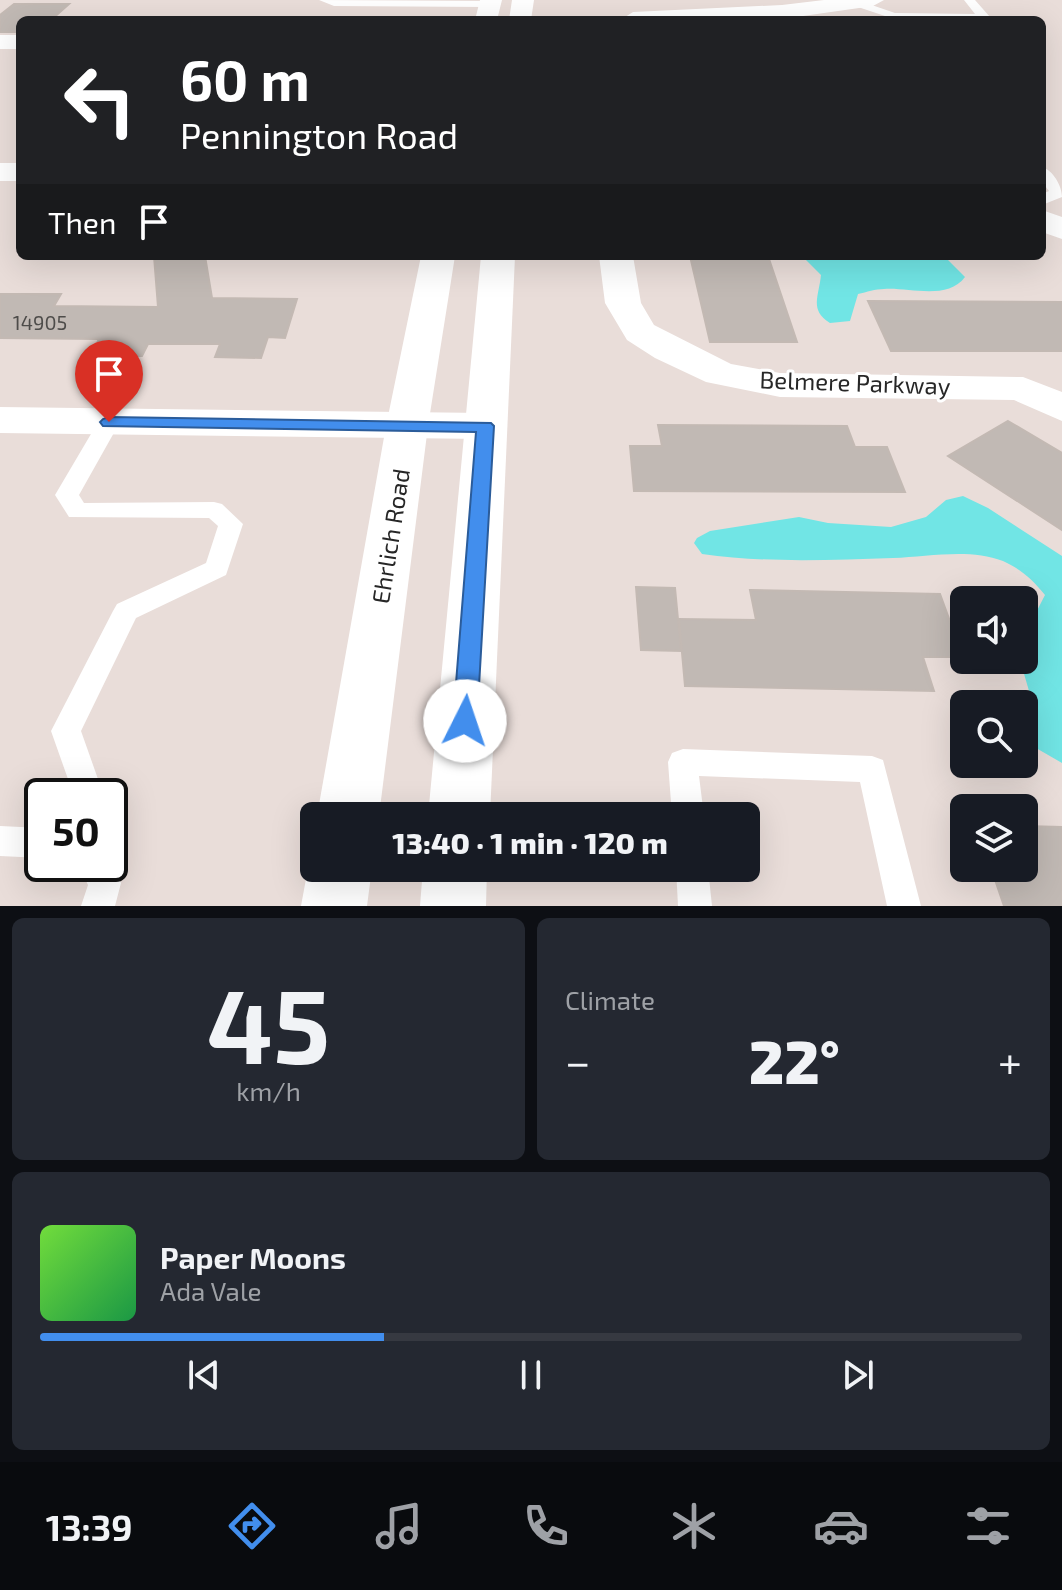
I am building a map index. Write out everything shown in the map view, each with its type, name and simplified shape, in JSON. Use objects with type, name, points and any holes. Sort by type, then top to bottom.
[{"type":"street","points":[[708,16],[782,12],[864,2]]},
{"type":"street","points":[[613,6],[627,16]]},
{"type":"street","name":"Ehrlich Road","points":[[350,802],[407,426],[437,260]]},
{"type":"street","points":[[460,802],[498,260]]},
{"type":"street","name":"Belmere Parkway","points":[[617,260],[623,303],[640,332],[669,350],[720,374],[780,385],[988,386],[1023,389],[1062,408]]},
{"type":"street","points":[[0,420],[485,426]]},
{"type":"street","points":[[334,906],[338,882]]},
{"type":"street","points":[[453,906],[454,882]]},
{"type":"lane","points":[[324,0],[489,8]]},
{"type":"lane","points":[[969,0],[983,16]]},
{"type":"lane","points":[[864,2],[894,16]]},
{"type":"lane","points":[[1046,176],[1058,193],[1046,198]]},
{"type":"lane","points":[[83,778],[66,731],[126,611],[217,569],[231,524],[214,510],[77,511],[67,495],[109,422]]},
{"type":"lane","points":[[687,802],[683,762],[872,769],[904,906]]},
{"type":"lane","points":[[0,841],[24,842]]},
{"type":"lane","points":[[98,906],[104,882]]},
{"type":"lane","points":[[693,882],[695,906]]},
{"type":"water","points":[[806,260],[948,260],[965,277],[948,289],[938,291],[884,289],[858,294],[850,321],[830,323],[817,308],[821,275]]},
{"type":"water","points":[[963,496],[988,508],[1062,556],[1062,763],[1038,749],[1038,690],[1029,690],[1024,674],[1038,674],[1038,609],[1045,595],[1015,568],[990,557],[962,554],[749,559],[702,554],[694,543],[710,531],[799,517],[828,523],[891,527],[926,517],[946,500]]},
{"type":"building","points":[[14,4],[69,4],[56,16],[16,16],[16,32],[0,32],[0,15]]},
{"type":"building","points":[[154,260],[206,260],[212,298],[297,299],[285,338],[268,337],[261,358],[215,357],[220,344],[148,344],[142,356],[98,356],[106,341],[0,338],[0,294],[61,294],[54,306],[158,307]]},
{"type":"building","points":[[691,260],[769,260],[797,342],[710,342]]},
{"type":"building","points":[[868,301],[1062,302],[1062,351],[891,351]]},
{"type":"building","points":[[1008,421],[1062,453],[1062,530],[948,456]]},
{"type":"building","points":[[658,425],[847,426],[855,447],[887,447],[905,492],[634,491],[630,446],[662,446]]},
{"type":"building","points":[[636,587],[675,588],[681,651],[641,650]]},
{"type":"building","points":[[750,590],[940,594],[950,621],[950,657],[923,657],[934,691],[685,686],[679,619],[756,620]]},
{"type":"building","points":[[1038,826],[1062,827],[1062,906],[1004,906],[996,882],[1038,882]]},
{"type":"route","points":[[109,422],[485,426],[465,721]]}]
